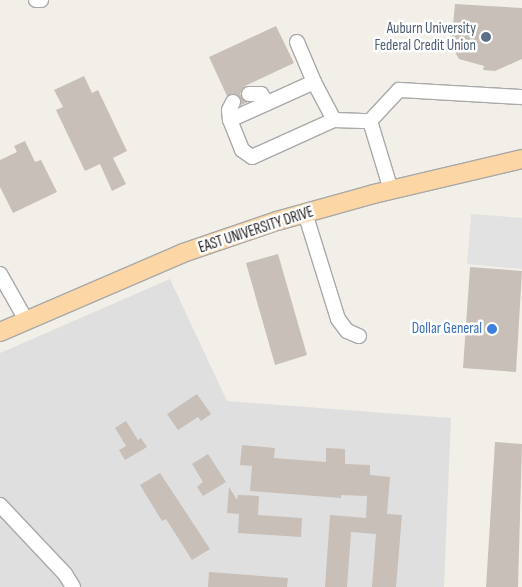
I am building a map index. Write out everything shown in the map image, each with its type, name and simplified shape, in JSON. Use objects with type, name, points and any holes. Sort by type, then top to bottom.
[{"type":"main road","name":"EAST UNIVERSITY DRIVE","points":[[0,332],[183,253],[305,213],[391,190],[522,159]]},
{"type":"street","points":[[36,0],[41,0]]},
{"type":"street","points":[[297,42],[314,82],[334,120]]},
{"type":"street","points":[[230,120],[314,82]]},
{"type":"street","points":[[233,102],[229,110],[230,120],[242,150],[252,157],[334,120],[370,121],[399,90],[522,98]]},
{"type":"street","points":[[249,94],[261,94],[267,103]]},
{"type":"street","points":[[370,121],[391,190]]},
{"type":"street","points":[[305,213],[338,319],[347,331],[359,336]]},
{"type":"street","points":[[0,274],[26,320]]},
{"type":"street","points":[[0,505],[65,574],[73,587]]},
{"type":"shaded area","points":[[471,214],[522,218],[522,269],[467,264]]},
{"type":"shaded area","points":[[170,279],[227,401],[451,418],[444,587],[0,587],[0,353]]},
{"type":"building","name":"Auburn University Federal Credit Union","points":[[455,4],[522,8],[522,59],[495,71],[483,70],[484,66],[459,59],[451,45]]},
{"type":"building","points":[[276,26],[294,63],[245,86],[240,94],[248,102],[241,105],[237,94],[227,96],[209,57]]},
{"type":"building","points":[[84,76],[92,93],[98,90],[127,151],[113,158],[126,184],[112,191],[100,164],[85,171],[56,110],[63,107],[54,90]]},
{"type":"building","points":[[25,141],[35,162],[41,160],[57,192],[13,213],[0,187],[0,160],[17,152],[14,146]]},
{"type":"building","points":[[278,254],[307,355],[275,365],[246,263]]},
{"type":"building","name":"Dollar General","points":[[470,267],[522,271],[516,372],[463,368]]},
{"type":"building","points":[[197,394],[211,414],[201,421],[198,417],[178,430],[167,414]]},
{"type":"building","points":[[126,421],[138,440],[141,438],[147,447],[125,460],[119,450],[126,446],[115,428]]},
{"type":"building","points":[[495,442],[522,444],[518,587],[486,587]]},
{"type":"building","points":[[242,445],[275,448],[274,458],[326,462],[326,448],[345,449],[345,464],[370,465],[370,475],[390,477],[387,514],[402,515],[396,587],[372,587],[376,534],[351,532],[347,587],[325,587],[330,515],[366,518],[367,496],[341,495],[341,498],[250,491],[252,466],[240,465]]},
{"type":"building","points":[[208,454],[226,482],[203,496],[197,487],[203,482],[192,464]]},
{"type":"building","points":[[160,473],[210,549],[192,560],[166,519],[162,521],[140,485]]},
{"type":"building","points":[[229,487],[237,500],[238,495],[259,496],[258,515],[302,518],[301,537],[238,533],[239,514],[227,513]]},
{"type":"building","points":[[209,572],[288,578],[287,587],[208,587]]},
{"type":"place","name":"Auburn University Federal Credit Union","points":[[486,37]]},
{"type":"place","name":"Dollar General","points":[[492,329]]}]
